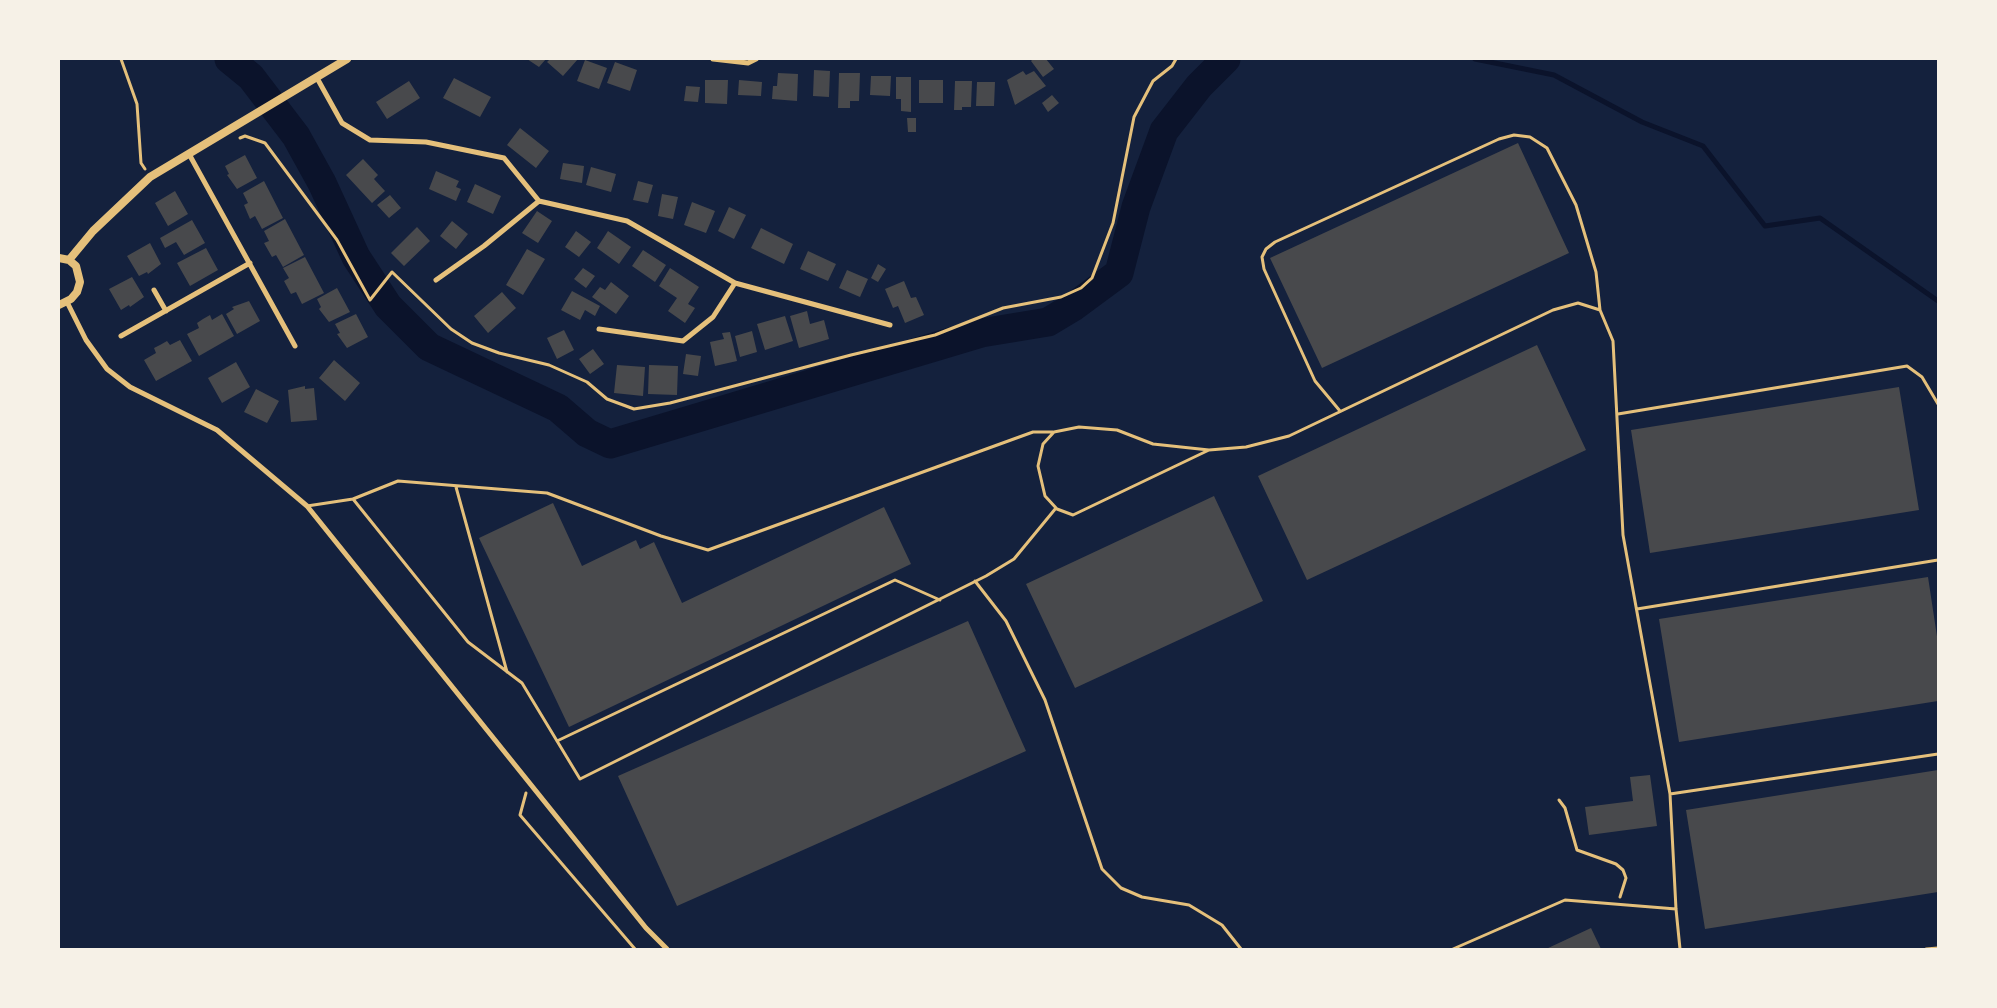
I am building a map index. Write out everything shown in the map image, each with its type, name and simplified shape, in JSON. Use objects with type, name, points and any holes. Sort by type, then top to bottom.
[{"type":"street","points":[[68,260],[99,225],[150,177],[348,59]]},
{"type":"street","points":[[712,59],[748,62],[756,59]]},
{"type":"street","points":[[317,78],[342,122],[370,140],[426,142],[504,158],[539,201],[627,221],[735,283],[890,325]]},
{"type":"street","points":[[190,154],[295,346]]},
{"type":"street","points":[[436,280],[484,246],[539,201]]},
{"type":"street","points":[[59,258],[68,260],[76,266],[80,282],[77,292],[63,303],[106,369],[130,387],[217,430],[307,506],[646,928],[667,949]]},
{"type":"street","points":[[121,336],[250,263]]},
{"type":"street","points":[[599,329],[683,341],[713,317],[735,283]]},
{"type":"street","points":[[154,290],[166,311]]},
{"type":"lane","points":[[1340,412],[1315,381],[1264,270],[1262,257],[1266,249],[1274,242],[1499,139],[1514,135],[1530,137],[1547,148],[1576,205],[1596,272],[1600,310],[1613,341],[1623,535],[1670,794],[1680,949]]},
{"type":"lane","points":[[307,506],[353,499],[398,481],[547,493],[661,536],[708,550],[1033,432],[1054,432],[1079,426],[1117,430],[1153,444],[1209,450],[1246,447],[1289,436],[1553,310],[1578,303],[1600,310]]},
{"type":"lane","points":[[1618,414],[1907,366],[1922,377],[1938,404]]},
{"type":"lane","points":[[1054,432],[1043,444],[1038,466],[1045,496],[1056,508],[1073,515],[1209,450]]},
{"type":"lane","points":[[456,487],[507,672]]},
{"type":"lane","points":[[353,499],[468,642],[522,683],[580,779],[976,581],[1014,559],[1056,508]]},
{"type":"lane","points":[[1637,609],[1938,560]]},
{"type":"lane","points":[[557,741],[895,580],[940,600]]},
{"type":"lane","points":[[976,581],[1006,621],[1045,700],[1102,869],[1122,888],[1142,896],[1189,905],[1222,925],[1241,949]]},
{"type":"lane","points":[[1670,794],[1938,754]]},
{"type":"lane","points":[[1453,949],[1566,900],[1676,909]]},
{"type":"lane","points":[[1926,949],[1938,948]]},
{"type":"path","points":[[121,59],[137,104],[141,163],[150,177]]},
{"type":"path","points":[[236,140],[245,136],[265,142],[337,240],[370,300],[386,279]]},
{"type":"path","points":[[144,168],[152,162]]},
{"type":"path","points":[[529,783],[520,815],[635,949]]},
{"type":"path","points":[[1559,800],[1564,808],[1576,850],[1616,864],[1624,870],[1626,878],[1625,887],[1616,904]]},
{"type":"building","points":[[527,59],[546,59],[539,67]]},
{"type":"building","points":[[550,59],[578,59],[563,76],[547,62]]},
{"type":"building","points":[[1033,59],[1046,59],[1054,69],[1043,77],[1031,61]]},
{"type":"building","points":[[585,60],[607,68],[599,89],[577,81]]},
{"type":"building","points":[[615,62],[637,70],[630,91],[607,83]]},
{"type":"building","points":[[814,70],[830,71],[829,97],[813,96]]},
{"type":"building","points":[[1023,71],[1026,75],[1034,71],[1046,86],[1015,105],[1007,80]]},
{"type":"building","points":[[778,73],[798,74],[797,101],[772,99],[773,86],[777,86]]},
{"type":"building","points":[[839,73],[860,73],[859,101],[850,101],[850,108],[838,108]]},
{"type":"building","points":[[871,76],[891,76],[890,96],[870,95]]},
{"type":"building","points":[[896,77],[911,77],[911,112],[901,111],[901,99],[896,99]]},
{"type":"building","points":[[454,78],[491,97],[480,117],[443,98]]},
{"type":"building","points":[[705,80],[728,80],[727,104],[705,103]]},
{"type":"building","points":[[739,80],[762,82],[761,96],[738,95]]},
{"type":"building","points":[[919,80],[943,80],[943,103],[919,103]]},
{"type":"building","points":[[409,81],[420,98],[387,119],[376,102]]},
{"type":"building","points":[[955,81],[972,81],[971,107],[962,107],[962,110],[954,110]]},
{"type":"building","points":[[977,82],[995,82],[994,106],[976,106]]},
{"type":"building","points":[[686,86],[700,87],[698,102],[684,101]]},
{"type":"building","points":[[1052,95],[1059,103],[1048,112],[1042,103]]},
{"type":"building","points":[[907,118],[916,118],[916,132],[908,132]]},
{"type":"building","points":[[520,128],[549,151],[536,168],[507,145]]},
{"type":"building","points":[[1518,143],[1569,253],[1322,368],[1270,258]]},
{"type":"building","points":[[245,155],[257,178],[237,189],[227,175],[229,174],[225,166]]},
{"type":"building","points":[[363,159],[378,175],[374,179],[385,191],[372,203],[346,175]]},
{"type":"building","points":[[563,163],[584,166],[582,183],[560,179]]},
{"type":"building","points":[[591,167],[616,174],[611,192],[586,185]]},
{"type":"building","points":[[436,171],[459,181],[456,187],[461,189],[456,201],[429,189]]},
{"type":"building","points":[[264,181],[283,218],[262,229],[255,216],[250,219],[244,205],[248,203],[243,193]]},
{"type":"building","points":[[638,181],[653,185],[648,203],[633,200]]},
{"type":"building","points":[[475,184],[501,196],[493,214],[467,202]]},
{"type":"building","points":[[175,191],[188,214],[168,226],[155,203]]},
{"type":"building","points":[[662,194],[678,197],[673,219],[658,216]]},
{"type":"building","points":[[390,195],[401,208],[389,218],[377,205]]},
{"type":"building","points":[[692,202],[715,211],[706,233],[684,225]]},
{"type":"building","points":[[729,207],[746,215],[734,239],[718,231]]},
{"type":"building","points":[[537,211],[552,221],[538,243],[522,233]]},
{"type":"building","points":[[285,219],[304,255],[283,267],[276,255],[272,257],[264,243],[269,241],[264,231]]},
{"type":"building","points":[[192,220],[205,243],[184,255],[176,242],[165,248],[160,238]]},
{"type":"building","points":[[452,221],[468,234],[456,249],[440,236]]},
{"type":"building","points":[[417,227],[430,241],[404,266],[391,253]]},
{"type":"building","points":[[761,228],[793,244],[784,264],[751,248]]},
{"type":"building","points":[[576,231],[591,242],[579,257],[565,247]]},
{"type":"building","points":[[608,231],[631,247],[619,264],[597,248]]},
{"type":"building","points":[[150,243],[161,264],[148,274],[147,272],[139,276],[127,256]]},
{"type":"building","points":[[206,248],[218,270],[190,286],[177,263]]},
{"type":"building","points":[[527,249],[545,259],[523,295],[506,285]]},
{"type":"building","points":[[643,250],[666,265],[655,282],[632,266]]},
{"type":"building","points":[[808,251],[836,264],[828,281],[800,269]]},
{"type":"building","points":[[305,257],[324,293],[302,304],[296,292],[291,294],[284,281],[289,278],[283,268]]},
{"type":"building","points":[[878,264],[886,269],[878,282],[871,278]]},
{"type":"building","points":[[583,268],[595,276],[586,288],[574,279]]},
{"type":"building","points":[[670,268],[699,287],[688,304],[695,308],[685,323],[668,311],[677,298],[659,286]]},
{"type":"building","points":[[847,270],[868,279],[860,297],[839,288]]},
{"type":"building","points":[[132,277],[144,297],[130,307],[129,305],[121,310],[109,289]]},
{"type":"building","points":[[904,281],[911,298],[916,297],[924,315],[905,323],[898,306],[893,308],[885,289]]},
{"type":"building","points":[[611,282],[629,296],[616,314],[592,297],[600,287],[605,290]]},
{"type":"building","points":[[337,288],[350,312],[329,322],[319,309],[321,307],[317,299]]},
{"type":"building","points":[[572,291],[600,306],[595,316],[585,310],[580,320],[561,310]]},
{"type":"building","points":[[502,292],[516,308],[488,333],[474,316]]},
{"type":"building","points":[[249,301],[260,321],[237,334],[226,314],[234,309],[232,307]]},
{"type":"building","points":[[807,311],[810,324],[824,320],[829,339],[799,348],[790,316]]},
{"type":"building","points":[[222,314],[234,336],[199,356],[187,334],[199,328],[197,323],[210,315],[212,320]]},
{"type":"building","points":[[356,314],[368,337],[347,348],[337,334],[340,333],[335,324]]},
{"type":"building","points":[[785,316],[793,341],[765,350],[757,324]]},
{"type":"building","points":[[564,330],[574,350],[557,359],[547,338]]},
{"type":"building","points":[[752,331],[757,352],[740,357],[735,336]]},
{"type":"building","points":[[730,332],[737,361],[715,366],[710,342],[724,339],[722,333]]},
{"type":"building","points":[[180,340],[192,361],[156,381],[144,360],[156,353],[154,348],[167,341],[170,345]]},
{"type":"building","points":[[1537,345],[1586,450],[1307,580],[1258,476]]},
{"type":"building","points":[[593,349],[604,364],[590,374],[579,359]]},
{"type":"building","points":[[686,354],[701,356],[698,376],[683,374]]},
{"type":"building","points":[[334,360],[360,383],[345,401],[319,378]]},
{"type":"building","points":[[236,362],[250,387],[222,403],[208,378]]},
{"type":"building","points":[[617,365],[645,367],[643,396],[614,393]]},
{"type":"building","points":[[649,365],[678,366],[677,395],[648,394]]},
{"type":"building","points":[[305,386],[305,389],[314,388],[317,420],[291,422],[288,390]]},
{"type":"building","points":[[1899,387],[1919,510],[1650,553],[1631,430]]},
{"type":"building","points":[[256,389],[279,401],[267,423],[244,412]]},
{"type":"building","points":[[1214,496],[1263,601],[1075,688],[1026,584]]},
{"type":"building","points":[[553,503],[582,566],[636,540],[640,549],[654,542],[682,603],[884,507],[911,564],[569,727],[479,538]]},
{"type":"building","points":[[1928,577],[1938,643],[1938,701],[1679,742],[1659,619]]},
{"type":"building","points":[[968,621],[1026,751],[677,906],[618,776]]},
{"type":"building","points":[[1938,770],[1938,892],[1705,929],[1686,810]]},
{"type":"building","points":[[1650,775],[1657,826],[1589,835],[1585,807],[1633,801],[1630,777]]},
{"type":"building","points":[[1591,928],[1601,949],[1546,949]]},
{"type":"waterway","points":[[229,59],[251,77],[296,136],[322,183],[356,257],[388,306],[429,347],[558,408],[587,433],[610,444],[981,333],[1048,322],[1073,307],[1119,273],[1136,207],[1164,131],[1199,86],[1226,59]]},
{"type":"waterway","points":[[1475,59],[1554,75],[1642,122],[1703,146],[1765,226],[1820,218],[1938,301]]}]
